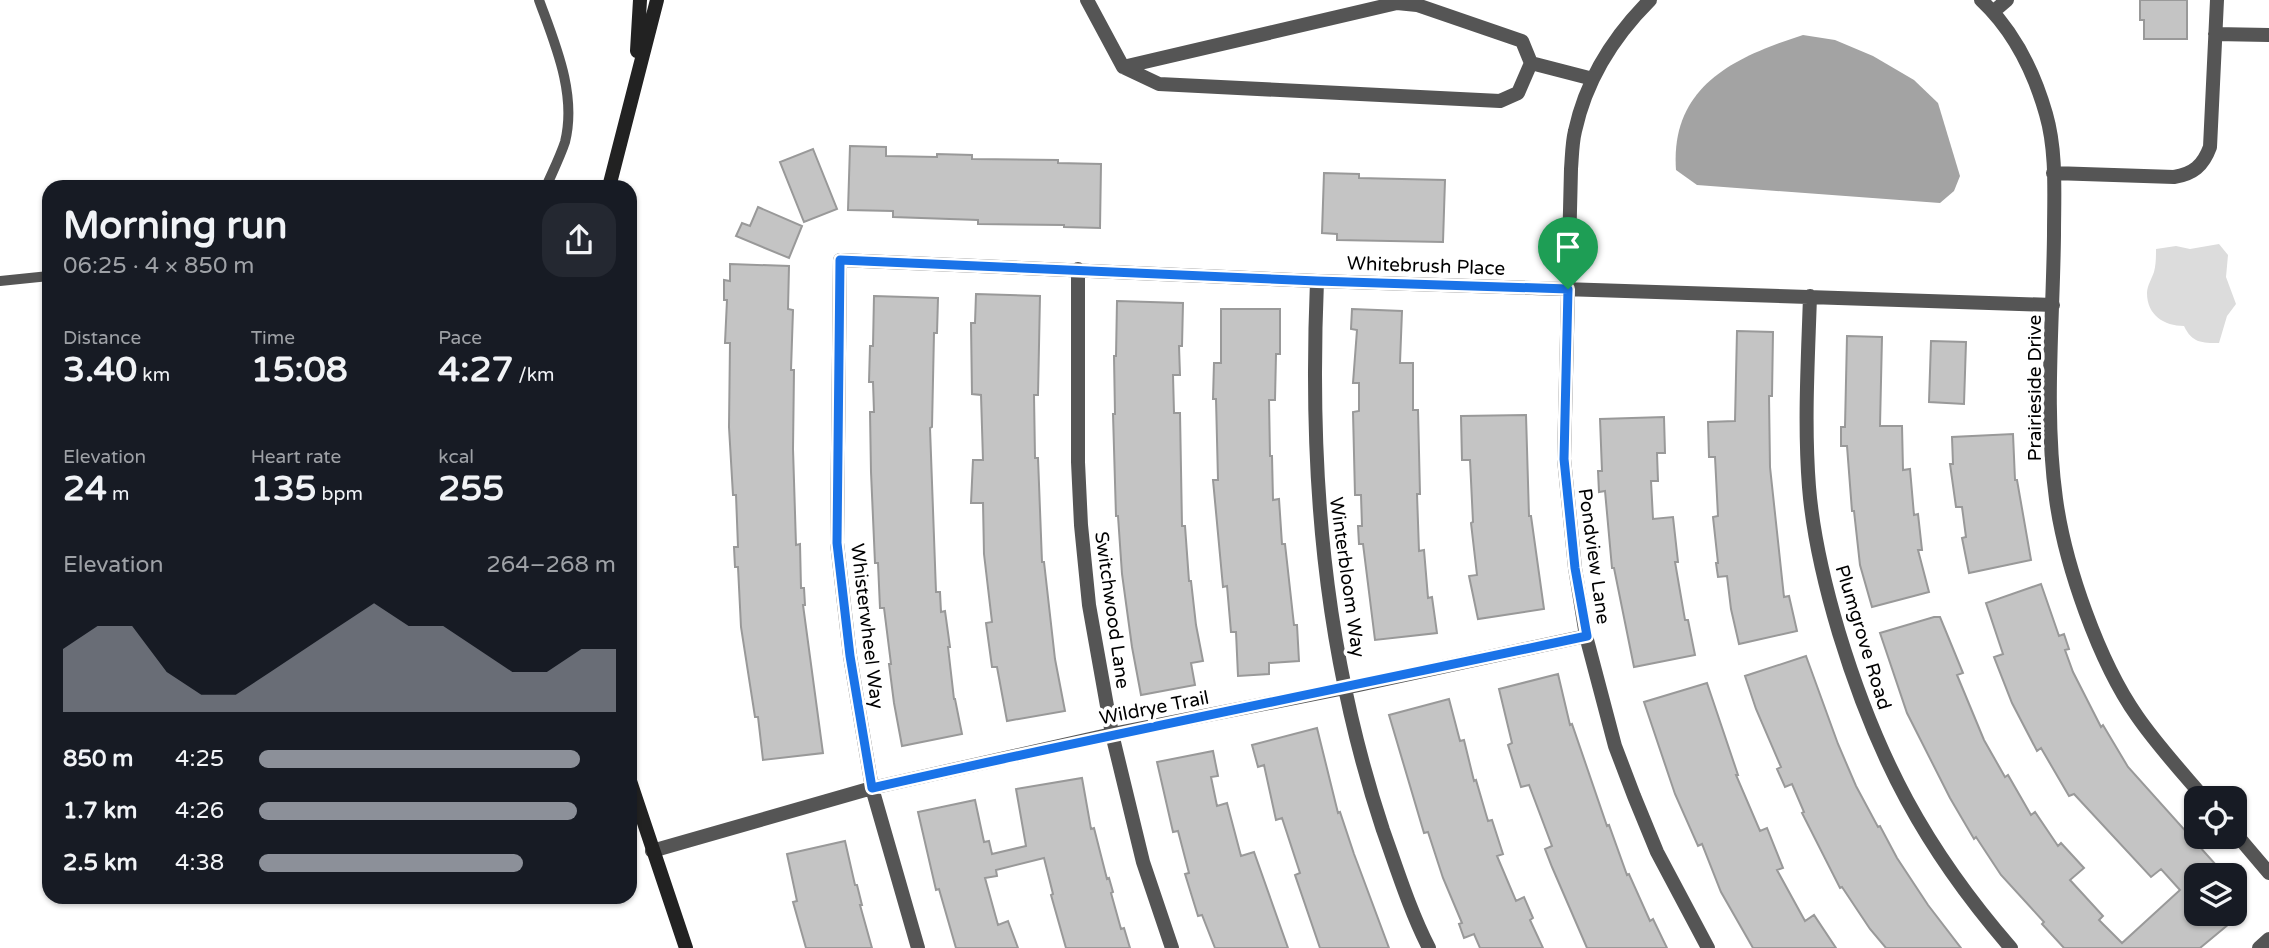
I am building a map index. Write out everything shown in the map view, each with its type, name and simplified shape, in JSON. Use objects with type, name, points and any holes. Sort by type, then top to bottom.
[{"type":"street","points":[[635,84],[640,0]]},
{"type":"street","points":[[611,180],[657,0]]},
{"type":"street","points":[[1087,0],[1123,67],[1159,84],[1500,101],[1518,93],[1531,63],[1522,40],[1417,5],[1397,3],[1123,67]]},
{"type":"street","name":"Pondview Lane","points":[[1650,0],[1627,23],[1608,50],[1582,105],[1574,133],[1564,459],[1575,568],[1587,636],[1615,746],[1657,852],[1708,948]]},
{"type":"street","name":"Prairieside Drive","points":[[1981,0],[2016,42],[2046,114],[2053,151],[2051,455],[2056,502],[2067,550],[2080,597],[2115,678],[2135,714],[2194,786]]},
{"type":"street","points":[[1993,12],[2007,0]]},
{"type":"street","points":[[2053,173],[2174,177],[2188,175],[2198,169],[2206,159],[2210,147],[2217,0]]},
{"type":"street","points":[[2215,34],[2269,35]]},
{"type":"street","points":[[1531,63],[1594,79]]},
{"type":"street","name":"Whitebrush Place","points":[[840,260],[1317,281],[2053,305]]},
{"type":"street","name":"Whisterwheel Way","points":[[840,260],[837,543],[850,656],[872,788],[918,948]]},
{"type":"street","name":"Switchwood Lane","points":[[1078,269],[1078,462],[1089,605],[1112,734],[1143,862],[1172,948]]},
{"type":"street","name":"Winterbloom Way","points":[[1317,281],[1314,391],[1317,488],[1328,599],[1345,688],[1371,792],[1396,867],[1429,948]]},
{"type":"street","name":"Plumgrove Road","points":[[1810,296],[1805,419],[1809,490],[1824,577],[1851,673],[1868,721],[1915,817],[1953,877],[2011,948]]},
{"type":"street","name":"Wildrye Trail","points":[[652,851],[872,788],[1112,734],[1587,636]]},
{"type":"street","points":[[637,803],[686,948]]},
{"type":"street","points":[[2247,848],[2269,873]]},
{"type":"street","points":[[2259,948],[2269,939]]},
{"type":"lane","points":[[539,0],[557,48],[569,102],[565,142],[549,180]]},
{"type":"lane","points":[[0,281],[42,277]]},
{"type":"shaded area","points":[[1803,35],[1835,40],[1873,56],[1914,80],[1938,103],[1960,176],[1954,191],[1940,203],[1697,185],[1676,170],[1677,141],[1684,117],[1696,96],[1712,79],[1731,65]]},
{"type":"shaded area","points":[[2219,244],[2228,255],[2226,277],[2236,304],[2227,316],[2219,343],[2203,342],[2190,336],[2184,326],[2170,324],[2158,318],[2150,307],[2147,290],[2155,269],[2156,249],[2176,246],[2190,249]]},
{"type":"building","points":[[2140,0],[2187,0],[2187,39],[2144,39]]},
{"type":"building","points":[[850,146],[886,147],[886,156],[972,155],[972,159],[1058,160],[1058,163],[1101,164],[1100,228],[978,224],[978,220],[893,217],[893,211],[848,210]]},
{"type":"building","points":[[813,149],[837,209],[804,222],[780,162]]},
{"type":"building","points":[[1324,173],[1359,174],[1359,178],[1445,180],[1443,242],[1337,240],[1337,234],[1322,233]]},
{"type":"building","points":[[758,207],[802,226],[789,258],[736,236],[742,223],[750,226]]},
{"type":"building","points":[[730,264],[789,266],[788,309],[793,310],[791,370],[794,370],[796,545],[800,544],[801,588],[804,588],[803,605],[823,753],[763,760],[741,627],[738,567],[735,567],[734,547],[738,547],[729,427],[730,343],[725,343],[727,300],[724,300],[724,280],[730,281]]},
{"type":"building","points":[[976,294],[1040,296],[1038,395],[1034,395],[1035,458],[1038,458],[1042,562],[1065,711],[1007,721],[997,667],[992,667],[986,623],[992,622],[984,554],[983,503],[971,503],[973,460],[983,460],[981,395],[972,394],[971,323],[975,323]]},
{"type":"building","points":[[874,296],[938,298],[930,428],[936,592],[940,592],[941,612],[945,611],[954,699],[962,734],[902,746],[894,703],[884,608],[880,608],[878,563],[875,563],[870,412],[874,412],[873,382],[869,382]]},
{"type":"building","points":[[1117,301],[1183,303],[1182,346],[1179,346],[1180,375],[1173,375],[1174,413],[1180,413],[1182,526],[1185,526],[1189,581],[1203,661],[1191,663],[1195,685],[1141,695],[1132,647],[1116,516],[1113,414]]},
{"type":"building","points":[[1221,309],[1280,309],[1280,354],[1276,354],[1275,400],[1269,400],[1270,456],[1273,500],[1279,499],[1282,544],[1285,544],[1294,625],[1297,625],[1299,661],[1269,663],[1269,674],[1238,676],[1236,632],[1231,632],[1227,586],[1223,587],[1213,480],[1218,480],[1216,399],[1213,399],[1214,363],[1221,363]]},
{"type":"building","points":[[1352,309],[1402,311],[1400,363],[1413,363],[1413,410],[1418,410],[1419,551],[1424,550],[1428,598],[1432,597],[1437,633],[1375,640],[1363,544],[1359,544],[1358,526],[1362,526],[1361,495],[1355,495],[1353,412],[1359,411],[1359,383],[1353,383],[1357,330],[1351,329]]},
{"type":"building","points":[[1737,331],[1773,332],[1772,396],[1769,396],[1770,467],[1784,597],[1789,596],[1797,631],[1739,644],[1727,576],[1718,577],[1716,563],[1713,517],[1718,516],[1715,457],[1709,457],[1708,422],[1735,421]]},
{"type":"building","points":[[1847,336],[1882,337],[1880,426],[1902,426],[1903,470],[1910,469],[1914,515],[1918,514],[1922,550],[1918,550],[1929,592],[1872,607],[1860,565],[1847,446],[1841,446],[1841,427],[1845,427]]},
{"type":"building","points":[[1931,341],[1966,342],[1964,404],[1929,402]]},
{"type":"building","points":[[1526,415],[1529,516],[1544,609],[1478,619],[1469,576],[1477,575],[1471,523],[1470,460],[1462,460],[1461,416]]},
{"type":"building","points":[[1664,417],[1665,453],[1657,453],[1658,481],[1651,481],[1653,519],[1673,517],[1678,562],[1675,562],[1685,620],[1688,620],[1695,655],[1634,667],[1612,568],[1605,491],[1599,492],[1598,471],[1602,471],[1600,419]]},
{"type":"building","points":[[2013,434],[2015,480],[2031,560],[1969,573],[1962,538],[1966,537],[1962,507],[1956,507],[1950,464],[1953,464],[1952,437]]},
{"type":"building","points":[[2041,584],[2059,636],[2064,634],[2069,649],[2065,650],[2073,672],[2101,727],[2103,725],[2128,767],[2184,829],[2184,849],[2202,849],[2214,863],[2184,863],[2184,926],[2227,926],[2200,948],[2064,948],[2001,875],[1976,837],[1974,839],[1907,713],[1880,633],[1940,617],[1963,673],[1957,675],[1984,740],[2031,815],[2035,812],[2058,846],[2061,843],[2084,868],[2070,880],[2103,916],[2099,920],[2122,943],[2180,890],[2161,869],[2151,877],[2074,794],[2069,796],[2041,748],[2037,751],[2012,703],[1994,657],[2003,654],[1986,603]]},
{"type":"building","points":[[1806,656],[1856,786],[1897,858],[1961,948],[1886,948],[1842,887],[1840,888],[1802,813],[1804,812],[1792,784],[1785,787],[1777,769],[1781,767],[1745,676]]},
{"type":"building","points":[[1558,674],[1570,725],[1572,724],[1607,826],[1609,825],[1627,875],[1629,874],[1650,921],[1653,919],[1667,948],[1587,948],[1552,867],[1545,849],[1552,846],[1529,785],[1521,787],[1508,745],[1512,743],[1499,689]]},
{"type":"building","points":[[1707,683],[1736,775],[1760,831],[1767,828],[1783,868],[1777,870],[1805,921],[1814,915],[1836,948],[1753,948],[1721,892],[1702,844],[1698,846],[1675,794],[1644,702]]},
{"type":"building","points":[[1449,699],[1460,741],[1464,740],[1474,781],[1476,780],[1488,821],[1492,820],[1503,854],[1497,856],[1516,901],[1524,897],[1533,918],[1530,920],[1543,948],[1480,948],[1474,934],[1464,938],[1459,924],[1462,923],[1428,832],[1424,833],[1389,715]]},
{"type":"building","points":[[1317,728],[1338,813],[1340,812],[1389,948],[1320,948],[1295,875],[1300,873],[1282,818],[1276,820],[1264,765],[1258,767],[1252,745]]},
{"type":"building","points":[[1213,751],[1218,776],[1211,777],[1217,806],[1227,803],[1241,856],[1254,852],[1288,948],[1215,948],[1202,915],[1198,916],[1185,874],[1189,873],[1178,831],[1173,832],[1157,762]]},
{"type":"building","points":[[1082,778],[1091,829],[1094,828],[1121,929],[1124,928],[1130,948],[1066,948],[1044,858],[996,870],[997,876],[985,878],[998,925],[1008,921],[1018,948],[956,948],[939,889],[936,890],[918,812],[975,800],[984,842],[989,841],[992,854],[1026,846],[1016,789]]},
{"type":"building","points":[[845,841],[872,948],[806,948],[793,902],[797,901],[787,854]]},
{"type":"route","points":[[840,260],[1568,289],[1564,459],[1575,568],[1587,636],[1112,734],[872,788],[850,656],[837,543],[840,260]]}]
